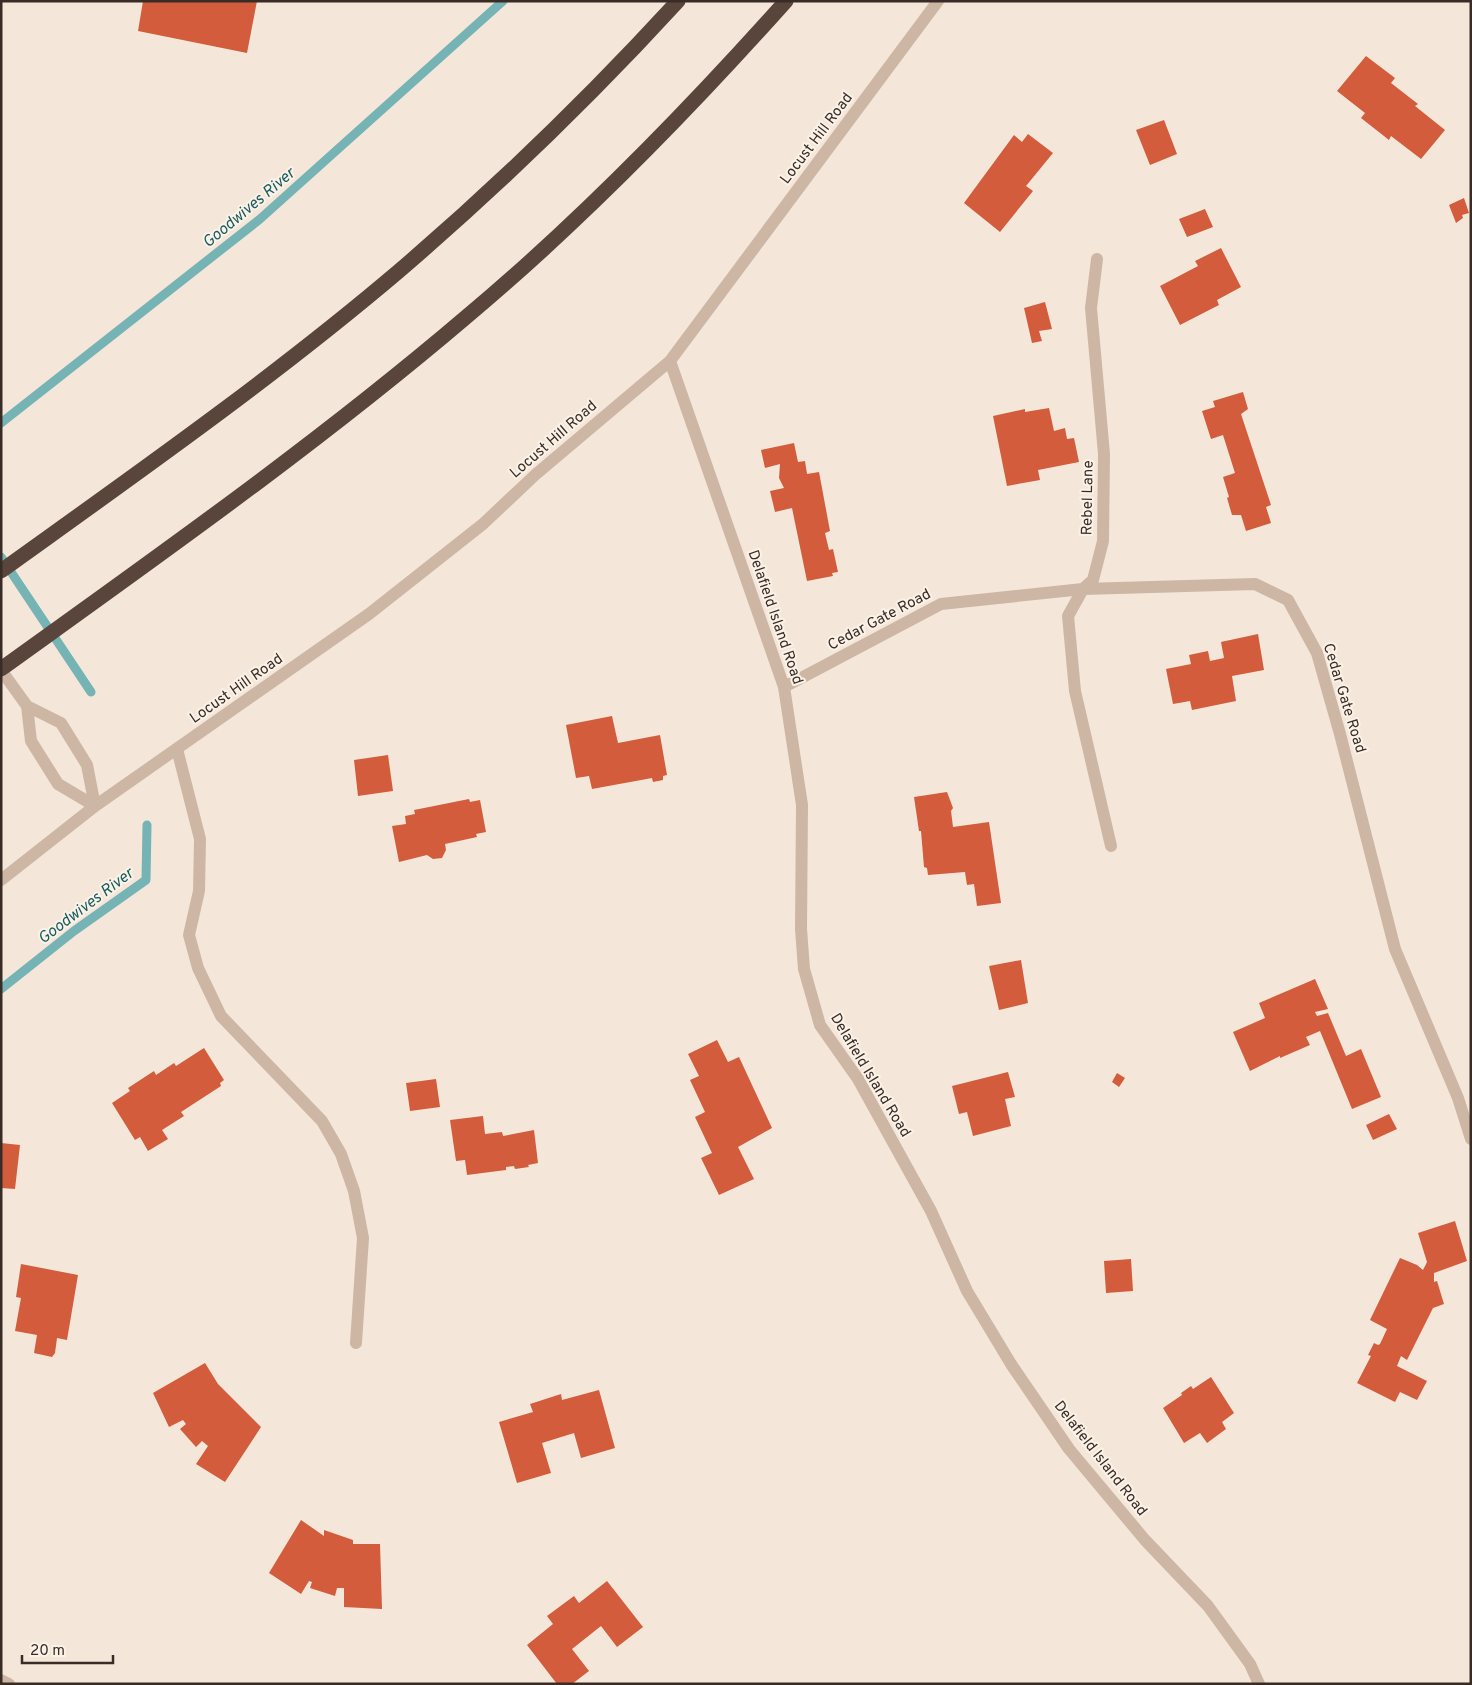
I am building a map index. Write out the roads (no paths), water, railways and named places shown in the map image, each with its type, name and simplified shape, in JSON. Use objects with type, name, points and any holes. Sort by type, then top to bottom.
[{"type":"highway","points":[[640,43],[668,1]]},
{"type":"highway","points":[[1,571],[237,399],[400,270],[486,193],[640,43],[678,1]]},
{"type":"highway","points":[[1,669],[308,444],[466,317],[548,245],[628,167],[784,3]]},
{"type":"street","name":"Locust Hill Road","points":[[1,880],[95,806],[369,614],[483,524],[535,475],[670,361],[938,1]]},
{"type":"street","name":"Rebel Lane","points":[[1098,259],[1091,308],[1104,454],[1103,541],[1093,580],[1082,590],[1068,616],[1075,691],[1111,846]]},
{"type":"street","name":"Delafield Island Road","points":[[670,361],[784,687],[802,805],[801,929],[804,969],[820,1025],[858,1079],[931,1211],[967,1290],[1011,1364],[1069,1450],[1145,1540],[1208,1606],[1250,1664],[1259,1684]]},
{"type":"street","name":"Cedar Gate Road","points":[[784,687],[940,604],[1082,590],[1255,584],[1288,600],[1317,653],[1340,734],[1395,950],[1458,1098],[1471,1139]]},
{"type":"street","points":[[1,669],[27,706],[61,723],[87,765],[95,806]]},
{"type":"street","points":[[27,706],[31,741],[58,784],[95,806]]},
{"type":"street","points":[[177,750],[200,839],[198,891],[189,935],[198,968],[221,1016],[322,1121],[341,1154],[354,1192],[363,1238],[356,1343]]},
{"type":"street","points":[[1,1680],[9,1684]]},
{"type":"waterway","name":"Goodwives River","points":[[1,423],[260,219],[503,1]]},
{"type":"waterway","name":"Goodwives River","points":[[1,557],[91,692]]},
{"type":"waterway","name":"Goodwives River","points":[[1,989],[74,931],[146,880],[147,825]]}]
